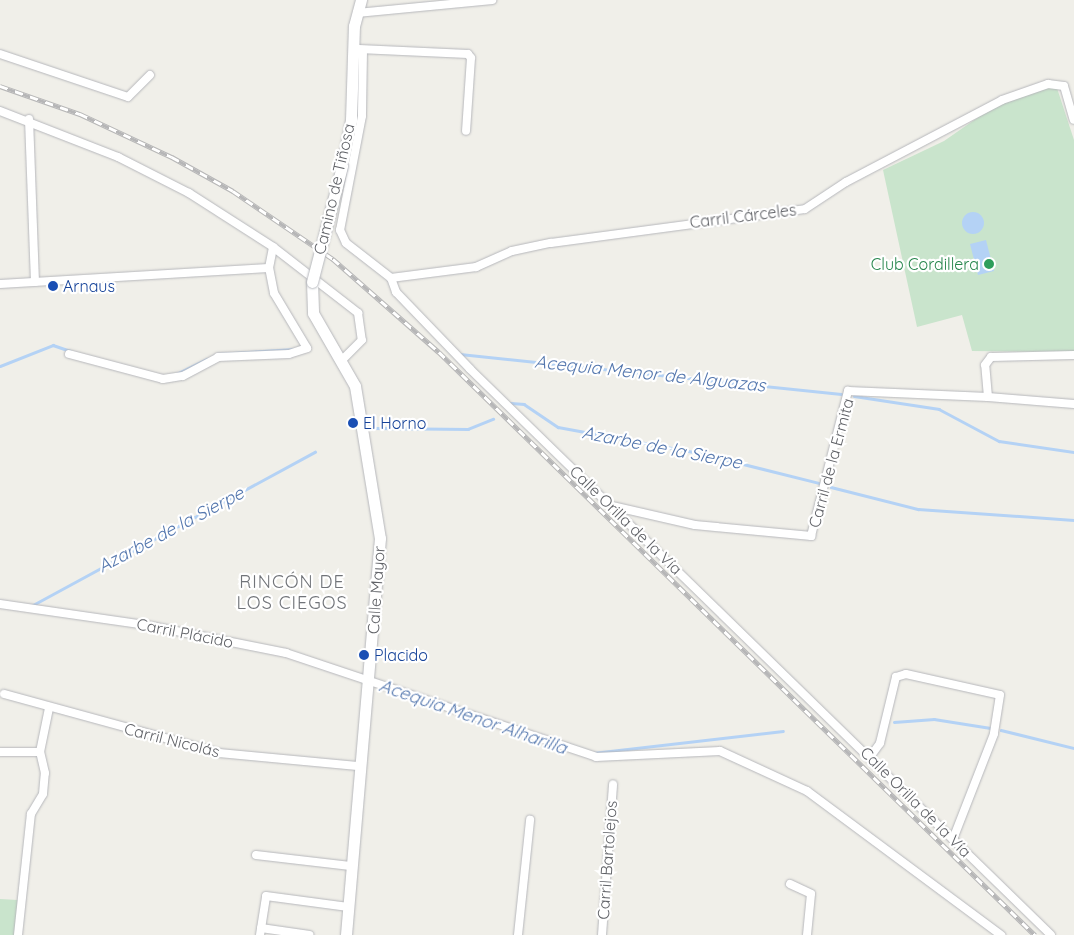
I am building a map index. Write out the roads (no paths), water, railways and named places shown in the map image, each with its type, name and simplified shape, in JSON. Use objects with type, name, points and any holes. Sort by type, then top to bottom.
[{"type":"main road","name":"Camino de Tiñosa","points":[[345,364],[314,313],[312,282],[342,166],[351,120],[358,49],[358,5]]},
{"type":"main road","name":"Calle Mayor","points":[[345,364],[364,428],[380,538],[357,766],[346,935]]},
{"type":"street","points":[[358,5],[492,0]]},
{"type":"street","points":[[358,49],[468,54],[472,58],[466,132]]},
{"type":"street","name":"Calle Orilla de la Vía","points":[[358,49],[362,116],[340,230],[346,244],[391,278],[393,290],[435,334],[870,756],[1051,935]]},
{"type":"street","points":[[0,54],[128,97],[150,74]]},
{"type":"street","name":"Carril Cárceles","points":[[391,278],[476,267],[512,251],[550,244],[805,209],[846,182],[1002,100],[1048,84],[1064,86],[1074,120]]},
{"type":"street","points":[[0,111],[29,119],[189,193],[273,247],[358,313],[362,340],[345,364]]},
{"type":"street","points":[[29,119],[35,282]]},
{"type":"street","points":[[68,354],[163,379],[183,376],[218,357],[289,354],[307,348],[278,304],[269,268],[273,247]]},
{"type":"street","points":[[0,284],[269,268]]},
{"type":"street","points":[[1074,355],[991,357],[985,365],[988,397],[1074,404]]},
{"type":"street","name":"Carril de la Ermita","points":[[612,506],[695,526],[811,536],[848,391],[988,397]]},
{"type":"street","name":"Carril Plácido","points":[[0,604],[146,625],[286,653],[596,757],[612,760],[697,749],[725,753],[807,791],[962,903],[1000,935]]},
{"type":"street","points":[[870,756],[882,736],[896,677],[906,674],[1000,695],[994,734],[953,839]]},
{"type":"street","name":"Carril Nicolás","points":[[4,694],[49,708],[219,753],[357,766]]},
{"type":"street","points":[[18,935],[31,814],[43,794],[45,773],[40,752],[49,708]]},
{"type":"street","points":[[0,752],[40,752]]},
{"type":"street","name":"Carril Bartolejos","points":[[602,935],[613,784]]},
{"type":"street","points":[[518,935],[530,820]]},
{"type":"street","points":[[256,855],[350,866]]},
{"type":"street","points":[[790,884],[811,894],[807,935]]},
{"type":"street","points":[[309,935],[260,932],[266,896],[348,907]]},
{"type":"water","points":[[973,212],[981,215],[984,223],[981,231],[973,234],[965,231],[962,223],[965,215]]},
{"type":"water","points":[[986,240],[994,271],[978,275],[970,244]]},
{"type":"waterway","name":"Acequia Menor de Alguazas","points":[[0,366],[53,345],[70,351]]},
{"type":"waterway","name":"Acequia Menor de Alguazas","points":[[217,354],[295,349]]},
{"type":"waterway","name":"Acequia Menor de Alguazas","points":[[460,354],[841,394]]},
{"type":"waterway","name":"Acequia Menor de Alguazas","points":[[176,374],[207,359]]},
{"type":"waterway","name":"Acequia Menor de Alguazas","points":[[854,396],[939,409],[999,441],[1074,452]]},
{"type":"waterway","name":"Azarbe de la Sierpe","points":[[511,403],[524,404],[558,427],[699,453],[819,483]]},
{"type":"waterway","name":"Azarbe de la Sierpe","points":[[373,428],[468,429],[493,419]]},
{"type":"waterway","name":"Azarbe de la Sierpe","points":[[31,606],[315,452]]},
{"type":"waterway","name":"Azarbe de la Sierpe","points":[[831,487],[918,509],[1074,520]]},
{"type":"waterway","name":"Acequia Menor Alharilla","points":[[894,722],[934,719],[990,728]]},
{"type":"waterway","name":"Acequia Menor Alharilla","points":[[1001,730],[1074,748]]},
{"type":"waterway","name":"Acequia Menor Alharilla","points":[[593,753],[783,731]]},
{"type":"railway","points":[[0,86],[80,114],[172,157],[233,191],[333,259],[439,352],[1035,935]]},
{"type":"place","name":"Club Cordillera","points":[[989,264]]},
{"type":"place","name":"Arnaus","points":[[53,286]]},
{"type":"place","name":"El Horno","points":[[353,423]]},
{"type":"place","name":"Placido","points":[[364,655]]},
{"type":"district","name":"RINCÓN DE LOS CIEGOS","points":[[292,593]]}]
